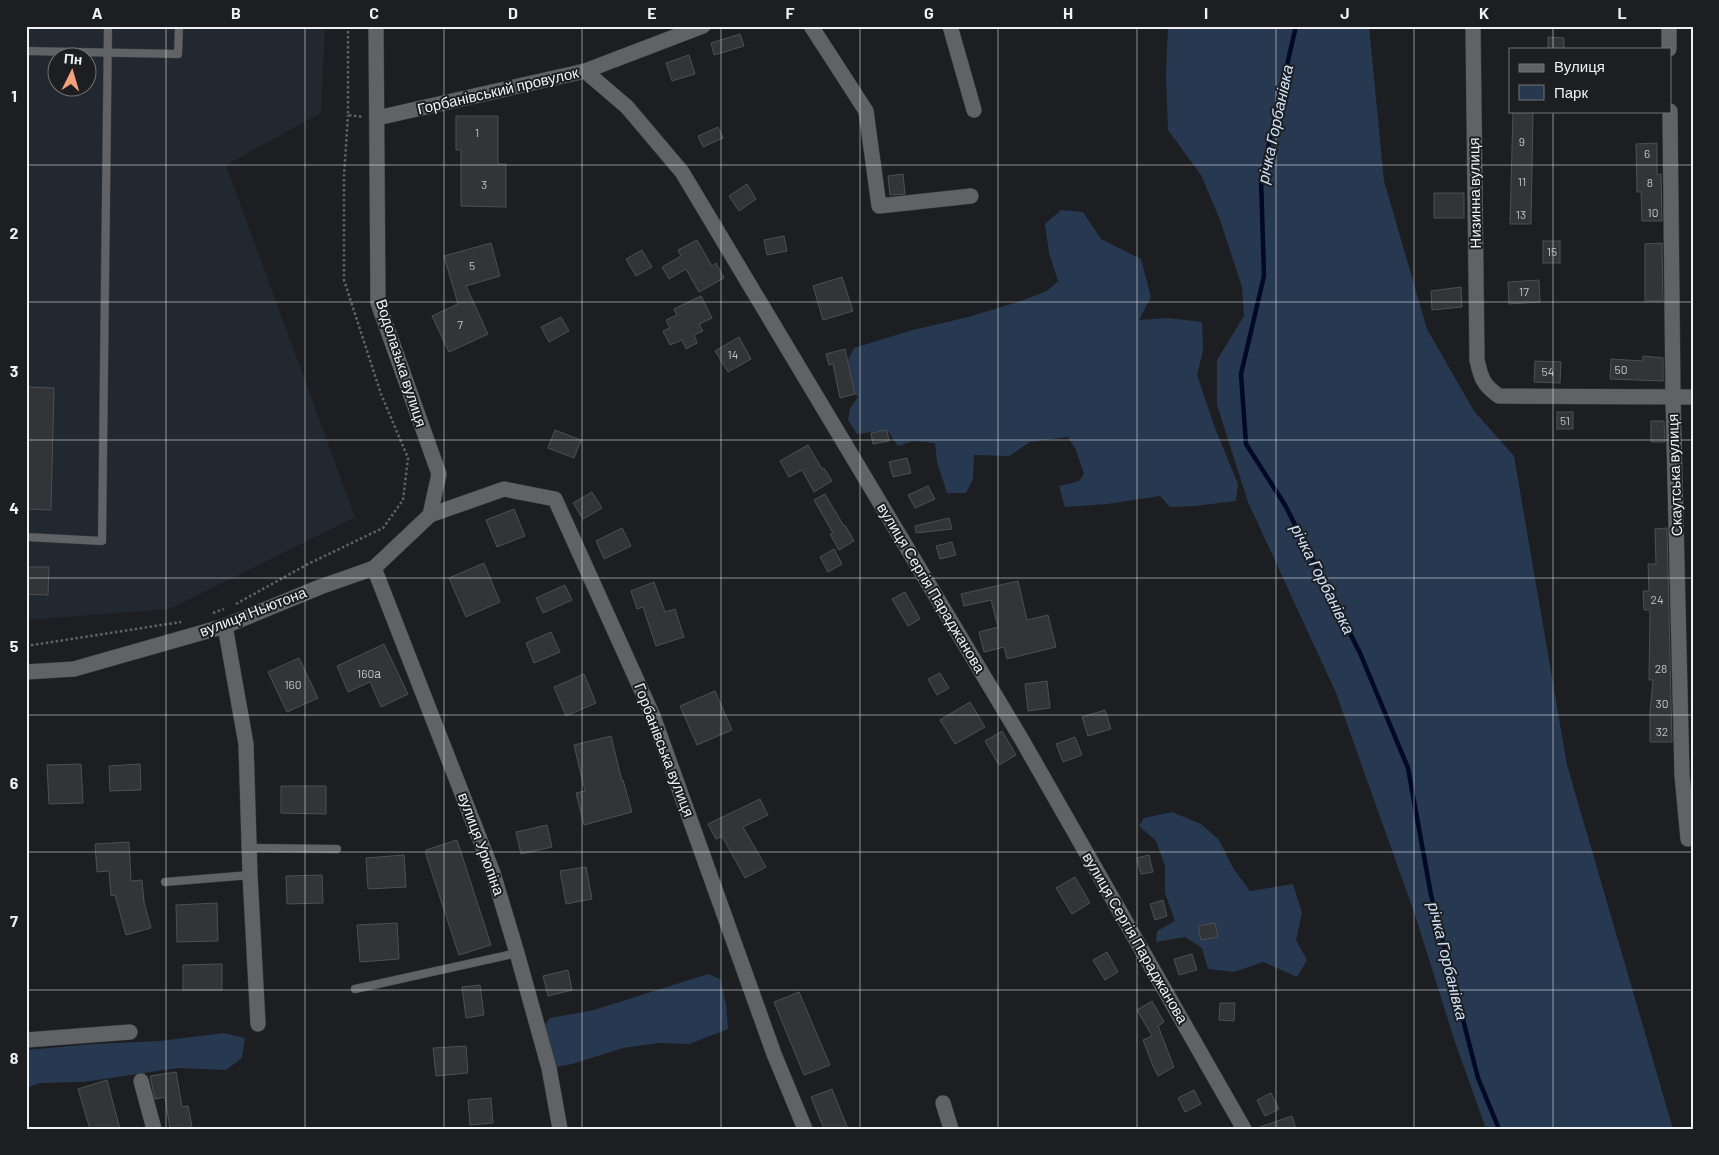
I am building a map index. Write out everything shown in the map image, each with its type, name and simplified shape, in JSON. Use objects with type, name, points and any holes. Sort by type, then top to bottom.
[{"type":"street","points":[[376,26],[377,118]]},
{"type":"street","name":"Горбанівський провулок","points":[[377,118],[586,71],[703,26]]},
{"type":"street","points":[[811,26],[866,111],[879,206],[971,196]]},
{"type":"street","points":[[950,26],[974,110]]},
{"type":"street","name":"Низинна вулиця","points":[[1473,26],[1477,360],[1480,375],[1486,387],[1499,396],[1693,397]]},
{"type":"street","points":[[1669,26],[1669,48]]},
{"type":"street","name":"вулиця Сергія Параджанова","points":[[586,71],[627,107],[682,172],[1022,740],[1244,1129]]},
{"type":"street","name":"Скаутська вулиця","points":[[1670,112],[1673,398],[1685,572],[1688,839]]},
{"type":"street","name":"Водолазька вулиця","points":[[377,118],[378,303],[439,474],[430,515]]},
{"type":"street","name":"Горбанівська вулиця","points":[[430,515],[504,489],[555,499],[653,716],[774,1054],[805,1129]]},
{"type":"street","name":"вулиця Ньютона","points":[[26,672],[74,669],[225,626],[320,587],[374,568],[430,515]]},
{"type":"street","name":"вулиця Урюпіна","points":[[374,568],[493,873],[549,1068],[560,1129]]},
{"type":"street","points":[[225,626],[246,744],[250,875],[258,1024]]},
{"type":"street","points":[[26,1040],[130,1032]]},
{"type":"street","points":[[141,1081],[154,1129]]},
{"type":"street","points":[[943,1103],[951,1129]]},
{"type":"lane","points":[[26,537],[102,540],[108,26]]},
{"type":"lane","points":[[26,51],[178,54],[178,26]]},
{"type":"lane","points":[[249,848],[337,849]]},
{"type":"lane","points":[[165,882],[250,875]]},
{"type":"lane","points":[[355,989],[517,953]]},
{"type":"path","points":[[233,606],[308,564],[383,528],[403,500],[408,458],[381,394],[344,280],[344,176],[348,115],[348,26]]},
{"type":"path","points":[[348,115],[377,118]]},
{"type":"path","points":[[206,615],[224,609]]},
{"type":"path","points":[[26,646],[188,621]]},
{"type":"shaded area","points":[[26,26],[325,26],[321,113],[226,165],[355,517],[170,609],[26,620]]},
{"type":"green space","points":[[1168,26],[1369,26],[1384,181],[1427,329],[1474,411],[1514,456],[1567,765],[1673,1129],[1486,1129],[1455,1042],[1415,915],[1336,693],[1248,502],[1217,405],[1217,360],[1244,316],[1242,287],[1220,220],[1201,175],[1168,130],[1166,76]]},
{"type":"green space","points":[[1061,210],[1083,212],[1101,239],[1141,259],[1151,297],[1139,320],[1168,318],[1202,322],[1203,351],[1197,375],[1215,428],[1238,484],[1236,501],[1170,507],[1160,496],[1107,504],[1065,507],[1059,486],[1079,481],[1084,474],[1076,450],[1068,437],[1030,442],[1009,456],[974,455],[973,479],[966,493],[947,493],[937,462],[935,443],[913,441],[898,446],[887,430],[857,434],[848,420],[850,408],[858,397],[855,394],[848,360],[854,348],[1021,301],[1047,291],[1058,281],[1049,253],[1045,224]]},
{"type":"green space","points":[[1172,812],[1201,824],[1219,840],[1233,868],[1250,891],[1293,884],[1302,913],[1296,940],[1307,960],[1297,977],[1263,962],[1234,972],[1208,969],[1202,948],[1185,937],[1156,942],[1157,931],[1175,921],[1165,893],[1165,866],[1156,841],[1139,826],[1144,818]]},
{"type":"green space","points":[[708,974],[720,979],[726,1004],[728,1029],[689,1044],[659,1043],[623,1048],[556,1067],[544,1026],[550,1018],[594,1010]]},
{"type":"green space","points":[[224,1033],[245,1038],[242,1058],[226,1070],[178,1068],[83,1082],[40,1083],[26,1088],[26,1050],[160,1041]]},
{"type":"building","points":[[740,34],[744,46],[714,55],[711,43]]},
{"type":"building","points":[[1548,37],[1564,38],[1564,48],[1548,48]]},
{"type":"building","points":[[689,55],[695,74],[672,81],[666,63]]},
{"type":"building","points":[[1513,112],[1533,112],[1531,224],[1510,224]]},
{"type":"building","points":[[456,116],[498,116],[498,164],[506,164],[506,207],[461,206],[461,150],[456,150]]},
{"type":"building","points":[[718,127],[723,138],[703,147],[698,136]]},
{"type":"building","points":[[1657,143],[1657,175],[1661,174],[1662,221],[1642,221],[1641,192],[1637,192],[1636,144]]},
{"type":"building","points":[[903,174],[905,194],[890,195],[888,176]]},
{"type":"building","points":[[747,184],[756,199],[739,211],[729,196]]},
{"type":"building","points":[[1434,193],[1464,193],[1464,218],[1434,218]]},
{"type":"building","points":[[784,236],[787,251],[767,255],[764,240]]},
{"type":"building","points":[[697,240],[712,266],[716,263],[724,278],[699,292],[686,269],[669,279],[662,267],[681,256],[678,250]]},
{"type":"building","points":[[1543,241],[1560,241],[1560,263],[1543,263]]},
{"type":"building","points":[[491,243],[500,276],[466,286],[488,334],[449,352],[432,316],[458,304],[444,256]]},
{"type":"building","points":[[1662,243],[1663,301],[1645,301],[1645,244]]},
{"type":"building","points":[[642,250],[652,267],[636,276],[626,259]]},
{"type":"building","points":[[842,277],[853,311],[823,320],[813,286]]},
{"type":"building","points":[[1539,280],[1540,302],[1509,304],[1508,282]]},
{"type":"building","points":[[1461,287],[1462,307],[1432,310],[1431,291]]},
{"type":"building","points":[[701,296],[712,318],[699,324],[703,331],[694,335],[697,343],[686,349],[682,340],[670,345],[663,331],[670,328],[666,320],[677,315],[674,309]]},
{"type":"building","points":[[561,317],[569,331],[549,342],[541,327]]},
{"type":"building","points":[[739,337],[751,359],[728,372],[715,351]]},
{"type":"building","points":[[845,349],[855,394],[840,398],[833,364],[829,365],[826,354]]},
{"type":"building","points":[[1643,356],[1663,358],[1663,381],[1610,379],[1611,359],[1643,361]]},
{"type":"building","points":[[1535,361],[1561,362],[1560,383],[1534,382]]},
{"type":"building","points":[[26,387],[54,388],[51,510],[26,509],[28,409],[26,409]]},
{"type":"building","points":[[1557,412],[1573,412],[1573,429],[1557,429]]},
{"type":"building","points":[[1651,421],[1664,421],[1665,442],[1651,442]]},
{"type":"building","points":[[555,430],[581,440],[574,458],[548,448]]},
{"type":"building","points":[[887,430],[889,441],[873,444],[871,433]]},
{"type":"building","points":[[808,445],[822,469],[824,468],[832,481],[814,492],[802,470],[789,477],[780,461]]},
{"type":"building","points":[[907,458],[911,473],[893,477],[889,462]]},
{"type":"building","points":[[928,486],[935,499],[915,508],[908,495]]},
{"type":"building","points":[[592,492],[602,508],[583,519],[573,503]]},
{"type":"building","points":[[825,494],[854,541],[839,550],[830,534],[833,533],[814,500]]},
{"type":"building","points":[[514,509],[525,536],[497,547],[486,520]]},
{"type":"building","points":[[949,518],[952,529],[916,533],[915,526]]},
{"type":"building","points":[[622,528],[631,546],[604,559],[596,541]]},
{"type":"building","points":[[1667,528],[1672,742],[1650,742],[1653,680],[1649,680],[1650,610],[1644,610],[1643,591],[1649,591],[1648,564],[1656,564],[1655,529]]},
{"type":"building","points":[[952,542],[956,555],[940,559],[936,546]]},
{"type":"building","points":[[834,549],[842,564],[828,572],[820,557]]},
{"type":"building","points":[[484,563],[500,602],[466,617],[449,578]]},
{"type":"building","points":[[26,567],[49,567],[48,595],[26,594]]},
{"type":"building","points":[[1018,581],[1027,620],[1048,615],[1056,647],[1007,659],[1004,647],[984,652],[979,632],[998,627],[991,600],[964,606],[961,594]]},
{"type":"building","points":[[654,582],[665,612],[675,609],[684,637],[656,646],[643,607],[637,609],[631,591]]},
{"type":"building","points":[[565,585],[572,600],[543,613],[536,598]]},
{"type":"building","points":[[905,592],[920,619],[908,626],[892,599]]},
{"type":"building","points":[[551,632],[560,652],[534,663],[526,643]]},
{"type":"building","points":[[384,644],[408,694],[381,707],[370,682],[348,692],[337,666]]},
{"type":"building","points":[[299,658],[318,698],[287,712],[268,672]]},
{"type":"building","points":[[940,673],[949,688],[937,695],[928,679]]},
{"type":"building","points":[[584,674],[596,703],[566,716],[554,687]]},
{"type":"building","points":[[1047,681],[1050,708],[1028,711],[1025,684]]},
{"type":"building","points":[[715,691],[732,730],[697,745],[680,706]]},
{"type":"building","points":[[970,702],[985,727],[955,744],[940,720]]},
{"type":"building","points":[[1105,710],[1111,729],[1088,736],[1082,717]]},
{"type":"building","points":[[1002,731],[1016,755],[999,765],[985,741]]},
{"type":"building","points":[[611,736],[632,812],[584,825],[576,793],[585,791],[574,745]]},
{"type":"building","points":[[1075,737],[1082,755],[1063,762],[1056,744]]},
{"type":"building","points":[[81,764],[83,803],[49,804],[47,765]]},
{"type":"building","points":[[140,764],[141,790],[110,791],[109,766]]},
{"type":"building","points":[[281,786],[326,786],[326,814],[281,813]]},
{"type":"building","points":[[760,799],[768,815],[743,827],[766,867],[745,878],[722,836],[716,839],[708,824]]},
{"type":"building","points":[[547,825],[552,847],[521,854],[516,832]]},
{"type":"building","points":[[457,840],[491,945],[459,955],[426,855],[426,850]]},
{"type":"building","points":[[129,842],[131,881],[142,880],[144,902],[151,928],[126,935],[115,895],[111,896],[109,871],[97,872],[95,844]]},
{"type":"building","points":[[404,855],[406,887],[368,889],[366,858]]},
{"type":"building","points":[[1149,855],[1153,872],[1141,874],[1137,858]]},
{"type":"building","points":[[586,867],[592,899],[566,904],[560,871]]},
{"type":"building","points":[[322,875],[323,903],[287,904],[286,876]]},
{"type":"building","points":[[1075,877],[1090,903],[1072,914],[1056,888]]},
{"type":"building","points":[[1163,900],[1167,916],[1155,920],[1150,904]]},
{"type":"building","points":[[217,903],[218,941],[177,942],[176,905]]},
{"type":"building","points":[[397,923],[399,959],[360,962],[357,925]]},
{"type":"building","points":[[1215,923],[1218,937],[1201,940],[1198,926]]},
{"type":"building","points":[[1107,952],[1118,972],[1105,980],[1093,960]]},
{"type":"building","points":[[1192,954],[1197,970],[1179,975],[1174,959]]},
{"type":"building","points":[[222,964],[222,990],[183,990],[183,965]]},
{"type":"building","points":[[568,970],[572,990],[548,996],[543,976]]},
{"type":"building","points":[[480,985],[484,1015],[466,1018],[462,987]]},
{"type":"building","points":[[799,992],[830,1065],[804,1075],[774,1002]]},
{"type":"building","points":[[1152,1001],[1164,1022],[1158,1026],[1174,1067],[1158,1076],[1143,1040],[1152,1036],[1137,1010]]},
{"type":"building","points":[[1220,1003],[1235,1003],[1234,1021],[1219,1020]]},
{"type":"building","points":[[466,1046],[468,1073],[436,1076],[433,1048]]},
{"type":"building","points":[[176,1072],[182,1107],[188,1106],[192,1127],[170,1129],[165,1097],[155,1099],[150,1076]]},
{"type":"building","points":[[107,1080],[120,1129],[90,1129],[78,1089]]},
{"type":"building","points":[[832,1089],[848,1129],[824,1129],[811,1097]]},
{"type":"building","points":[[1194,1090],[1201,1104],[1185,1112],[1178,1098]]},
{"type":"building","points":[[1271,1093],[1279,1109],[1265,1116],[1257,1100]]},
{"type":"building","points":[[491,1098],[493,1123],[470,1125],[468,1100]]},
{"type":"building","points":[[1292,1116],[1296,1129],[1260,1129],[1260,1127]]},
{"type":"waterway","name":"річка Горбанівка","points":[[1296,26],[1261,178],[1264,276],[1241,374],[1246,444],[1285,505],[1360,653],[1408,768],[1431,895],[1478,1078],[1499,1129]]}]
